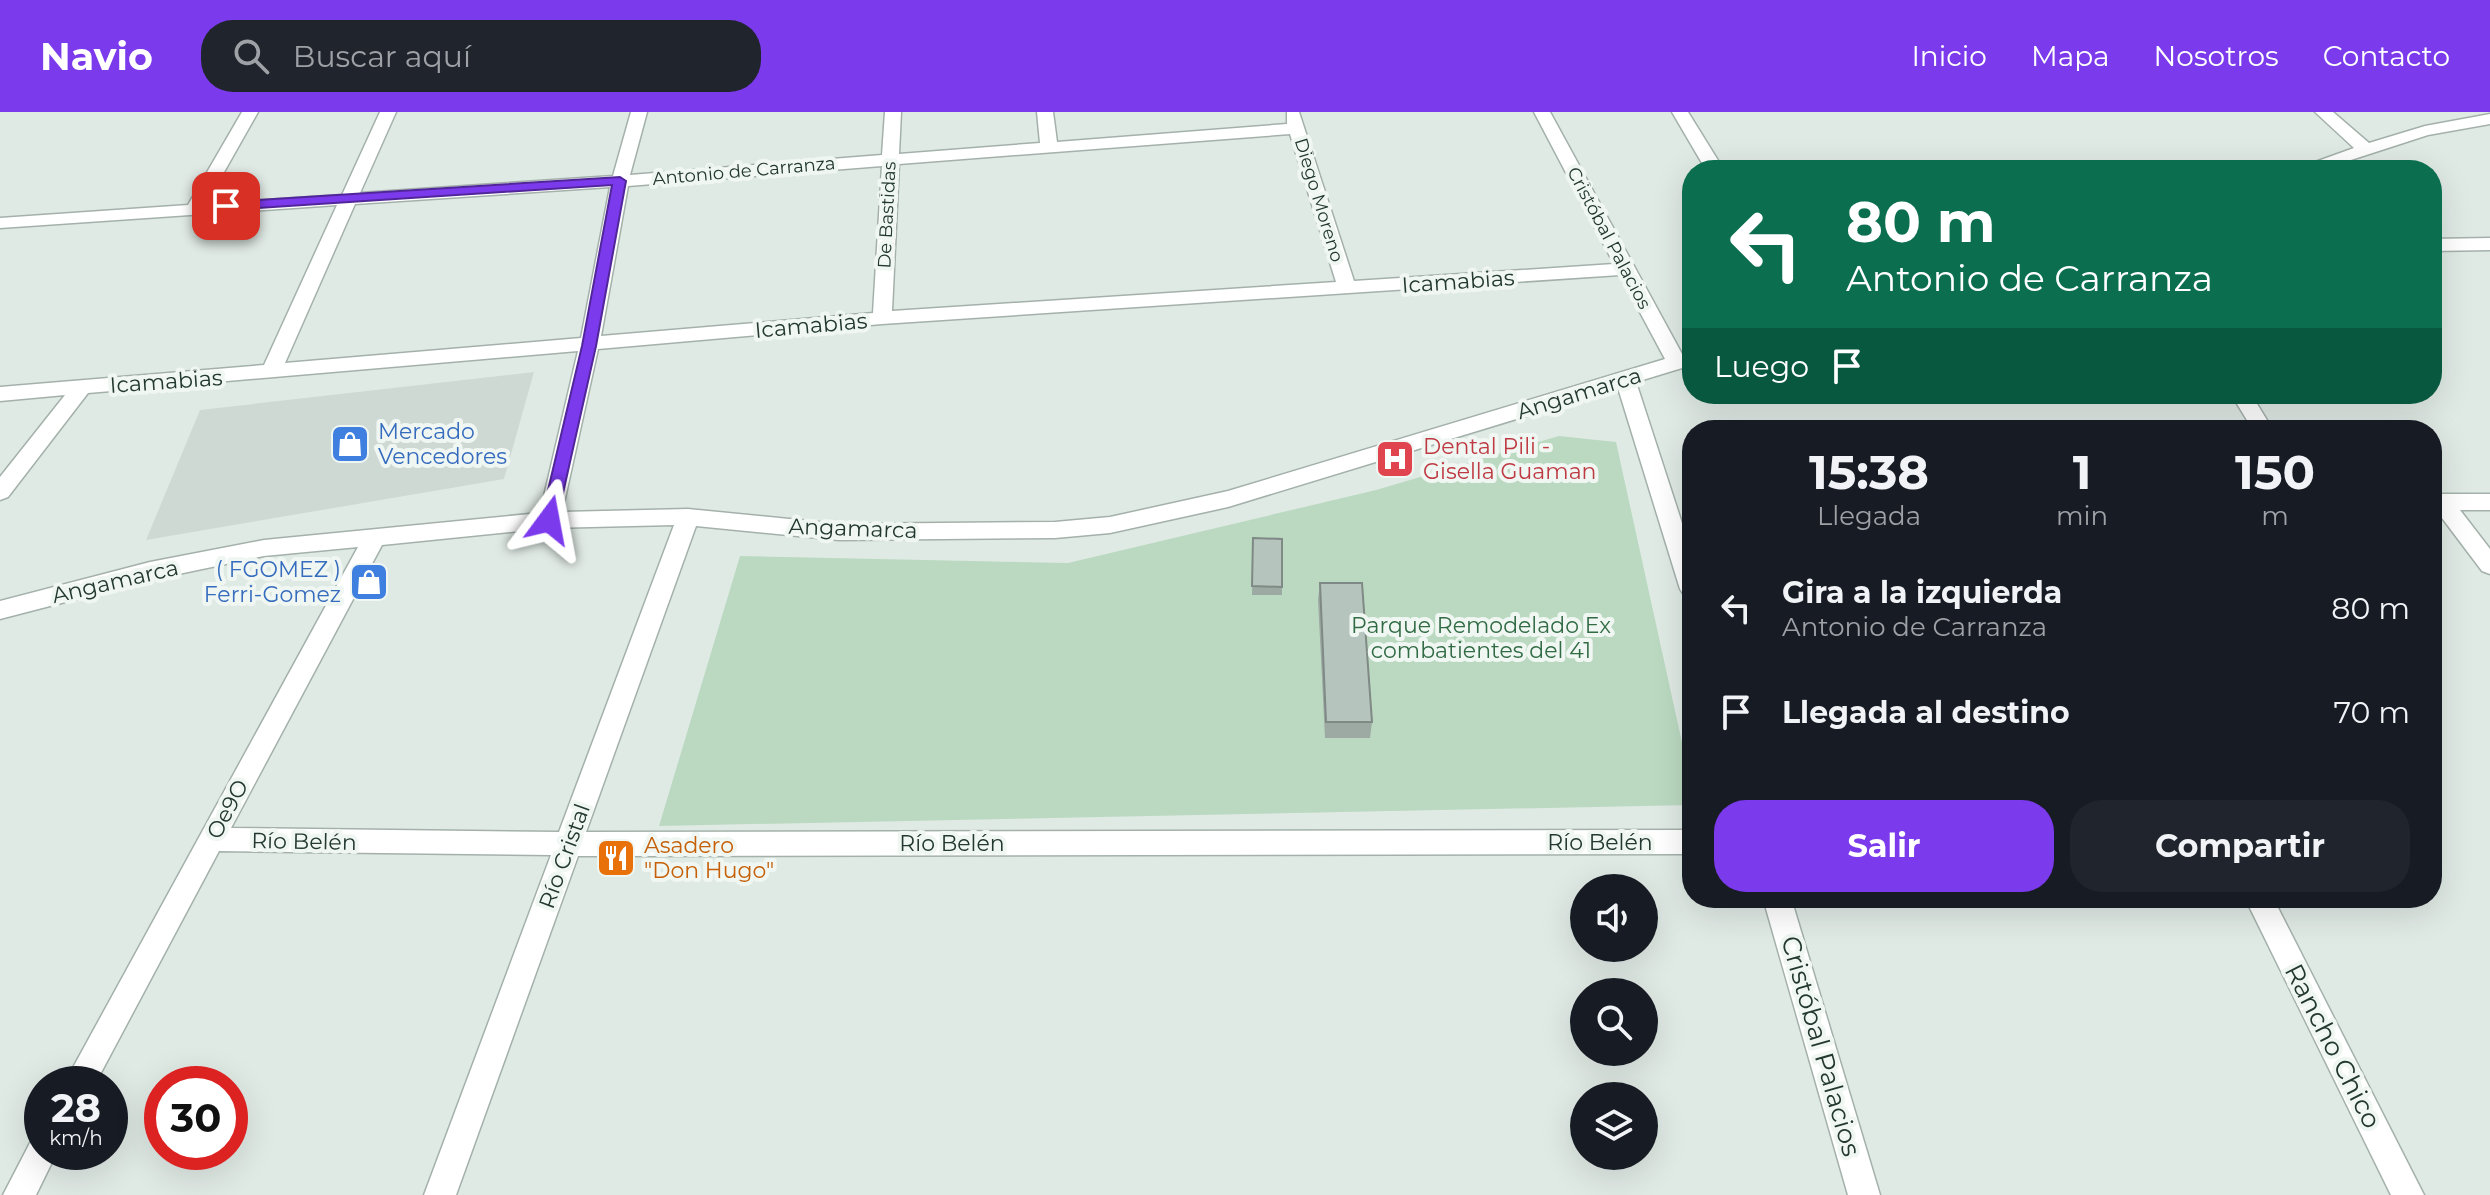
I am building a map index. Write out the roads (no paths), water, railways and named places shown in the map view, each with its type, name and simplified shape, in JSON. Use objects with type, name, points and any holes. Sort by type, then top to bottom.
[{"type":"street","points":[[195,208],[250,112]]},
{"type":"street","points":[[270,373],[388,112]]},
{"type":"street","points":[[549,520],[589,346],[620,181],[639,112]]},
{"type":"street","name":"De Bastidas","points":[[882,318],[893,112]]},
{"type":"street","points":[[1045,112],[1049,147]]},
{"type":"street","name":"Cristóbal Palacios","points":[[1542,112],[1624,269],[1682,358]]},
{"type":"street","points":[[1680,112],[1709,160]]},
{"type":"street","points":[[2323,112],[2366,150]]},
{"type":"street","points":[[2334,160],[2425,131],[2490,119]]},
{"type":"street","name":"Antonio de Carranza","points":[[0,223],[620,181],[1049,147],[1295,120]]},
{"type":"street","name":"Diego Moreno","points":[[1295,120],[1347,288]]},
{"type":"street","points":[[2442,245],[2490,244]]},
{"type":"street","name":"Icamabias","points":[[0,394],[589,346],[882,318],[1624,269]]},
{"type":"street","name":"Angamarca","points":[[0,610],[150,571],[250,551],[376,535],[549,520],[688,517],[839,532],[1055,530],[1110,525],[1228,499],[1682,362]]},
{"type":"street","points":[[1625,379],[1682,556]]},
{"type":"street","points":[[0,492],[82,387]]},
{"type":"street","points":[[2442,502],[2490,502]]},
{"type":"street","points":[[2442,508],[2490,565]]},
{"type":"street","name":"Río Cristal","points":[[440,1195],[688,517]]},
{"type":"street","name":"Oe9O","points":[[89,1066],[376,535]]},
{"type":"street","name":"Río Belén","points":[[211,839],[568,844],[1682,842]]},
{"type":"street","name":"Cristóbal Palacios","points":[[1780,908],[1864,1195]]},
{"type":"street","name":"Rancho Chico","points":[[2264,908],[2408,1195]]},
{"type":"street","points":[[19,1195],[32,1170]]},
{"type":"place","name":"Mercado Vencedores","points":[[350,444]]},
{"type":"place","name":"Dental Pili - Gisella Guaman","points":[[1395,459]]},
{"type":"place","name":"( FGOMEZ ) Ferri-Gomez","points":[[369,582]]},
{"type":"place","name":"Asadero \"Don Hugo\"","points":[[616,858]]},
{"type":"park label","name":"Parque Remodelado Ex combatientes del 41","points":[[1481,638]]}]
